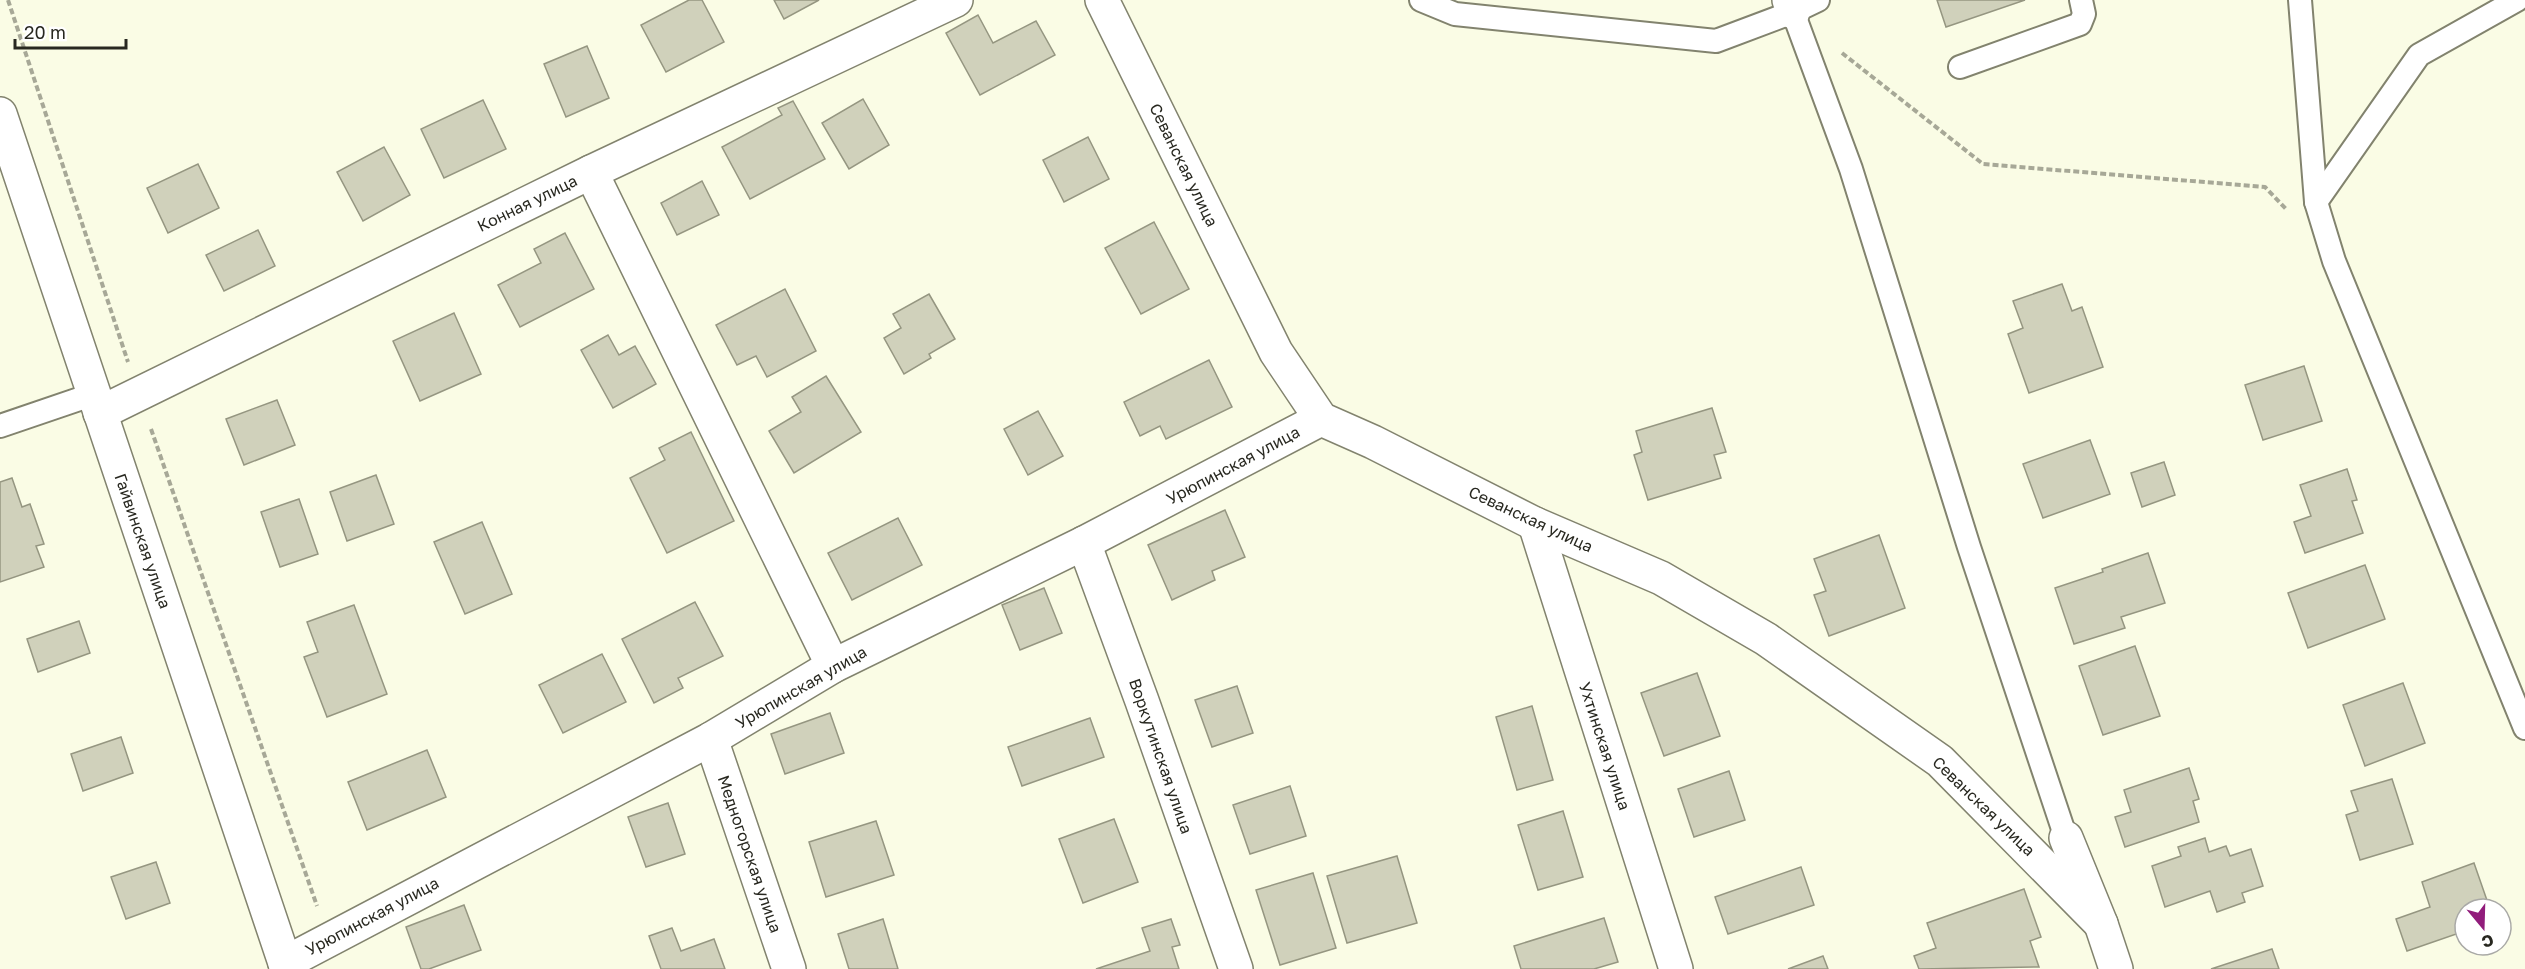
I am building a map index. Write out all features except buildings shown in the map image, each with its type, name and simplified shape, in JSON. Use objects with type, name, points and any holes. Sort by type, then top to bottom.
[{"type":"street","name":"Конная улица","points":[[97,403],[138,393],[591,172],[957,0]]},
{"type":"street","name":"Севанская улица","points":[[1102,0],[1276,352],[1321,419],[1373,442],[1535,524],[1661,578],[1766,639],[1940,761],[2101,924]]},
{"type":"street","name":"Гайвинская улица","points":[[0,114],[286,966]]},
{"type":"street","points":[[591,172],[833,666]]},
{"type":"street","name":"Урюпинская улица","points":[[286,966],[328,938],[711,739],[833,666],[1084,543],[1321,419]]},
{"type":"street","name":"Ухтинская улица","points":[[1535,524],[1676,969]]},
{"type":"street","name":"Воркутинская улица","points":[[1084,543],[1236,969]]},
{"type":"street","name":"Медногорская улица","points":[[711,739],[789,969]]},
{"type":"street","points":[[2066,838],[2101,924],[2116,969]]},
{"type":"lane","points":[[1421,0],[1455,14],[1716,41],[1800,4],[1969,547],[2066,838]]},
{"type":"lane","points":[[1960,67],[2080,24],[2084,14],[2081,0]]},
{"type":"lane","points":[[2300,0],[2316,202],[2334,261],[2525,728]]},
{"type":"lane","points":[[2316,202],[2419,55],[2517,0]]},
{"type":"lane","points":[[0,426],[97,403]]},
{"type":"path","points":[[8,0],[138,393],[328,938]]},
{"type":"path","points":[[1836,48],[1983,164],[2265,187],[2288,211]]}]
